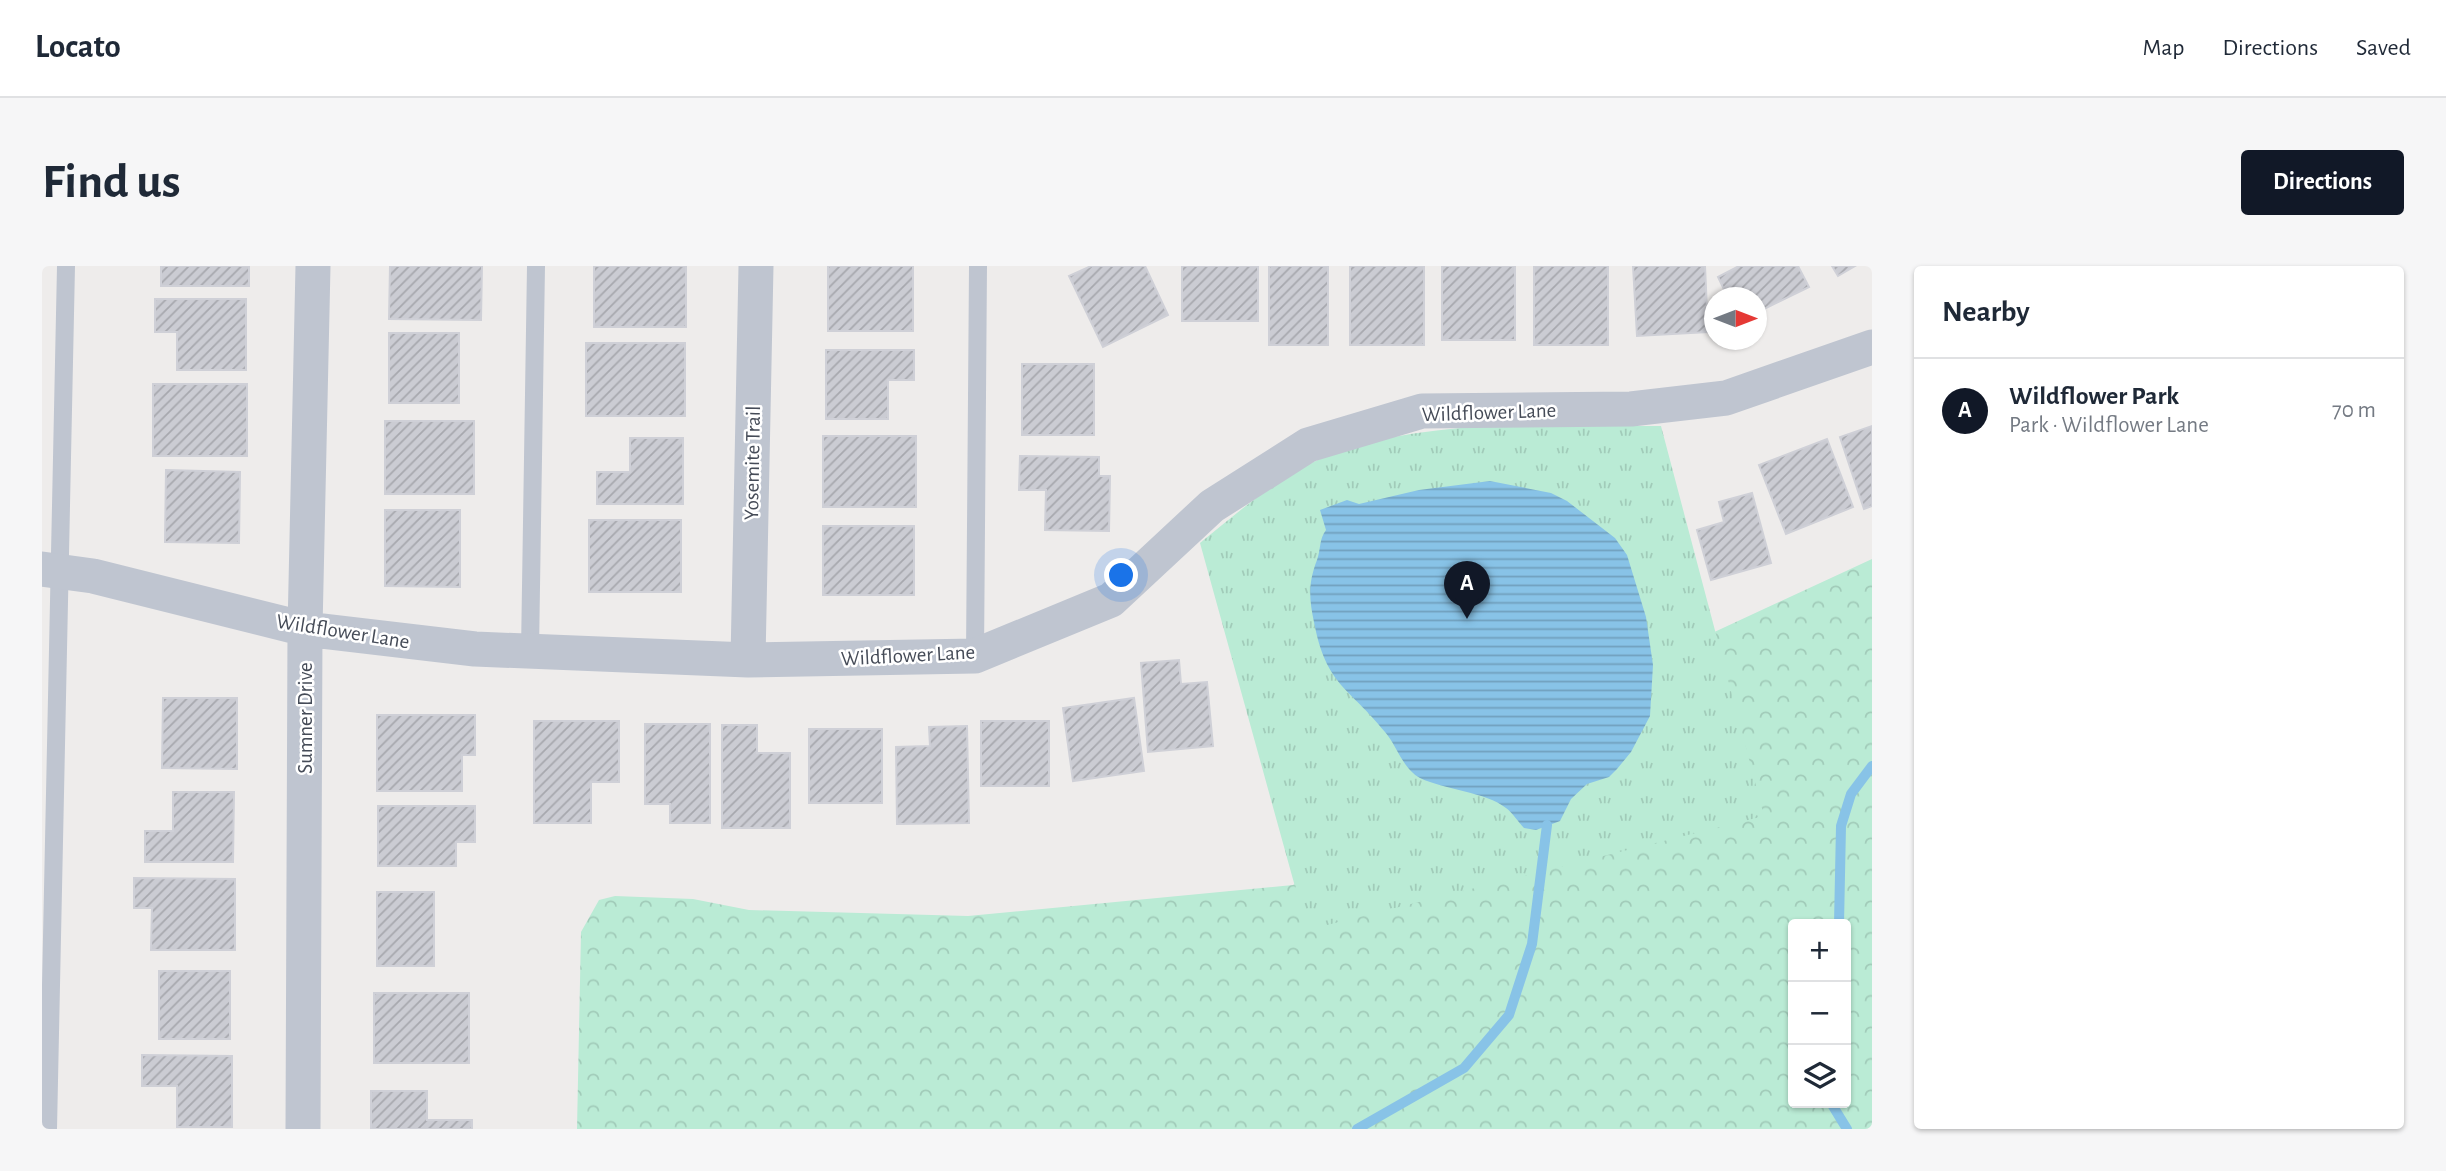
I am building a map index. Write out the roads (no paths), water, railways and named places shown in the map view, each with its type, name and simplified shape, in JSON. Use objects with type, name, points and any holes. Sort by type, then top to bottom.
[{"type":"street","name":"Sumner Drive","points":[[303,1129],[305,629],[313,266]]},
{"type":"street","name":"Yosemite Trail","points":[[748,660],[756,266]]},
{"type":"street","name":"Wildflower Lane","points":[[51,569],[305,629],[475,649],[748,660],[975,656],[1111,600],[1212,506],[1308,445],[1422,411],[1631,409],[1727,398],[1872,347]]},
{"type":"lane","points":[[48,1129],[51,569],[65,266]]},
{"type":"lane","points":[[530,651],[536,266]]},
{"type":"lane","points":[[975,656],[978,266]]},
{"type":"water","points":[[1490,481],[1551,493],[1567,501],[1615,538],[1627,555],[1646,617],[1653,665],[1650,716],[1631,752],[1609,777],[1587,784],[1571,799],[1560,821],[1536,830],[1524,828],[1509,810],[1488,798],[1430,782],[1414,774],[1385,732],[1332,673],[1319,643],[1311,606],[1312,576],[1326,530],[1320,510],[1347,500],[1359,504],[1419,490]]},
{"type":"waterway","points":[[1839,919],[1841,826],[1851,794],[1872,766]]},
{"type":"waterway","points":[[1357,1129],[1464,1068],[1509,1015],[1532,944],[1547,825]]},
{"type":"waterway","points":[[1834,1108],[1847,1129]]},
{"type":"place","name":"Wildflower Park","points":[[1467,619]]}]
